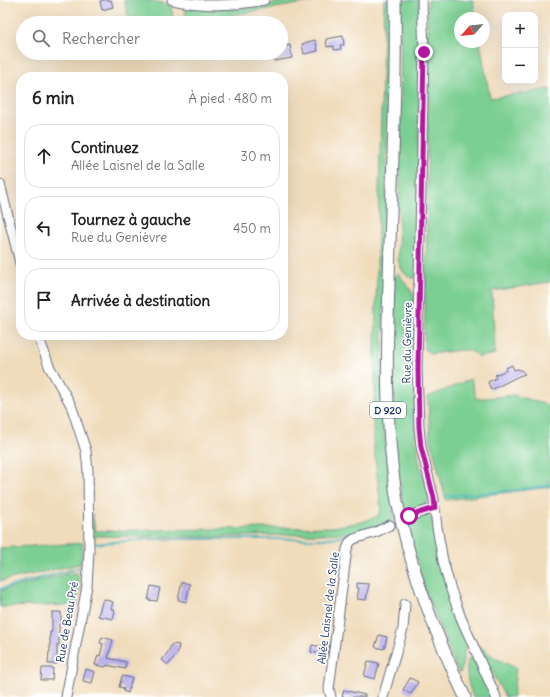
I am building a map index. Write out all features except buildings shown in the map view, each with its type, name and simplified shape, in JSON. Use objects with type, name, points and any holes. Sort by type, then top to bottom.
[{"type":"main road","name":"D 920","points":[[395,0],[394,110],[387,343],[389,431],[395,490],[406,542],[418,584],[432,623],[465,697]]},
{"type":"street","points":[[172,0],[218,5],[264,0]]},
{"type":"street","name":"Rue du Genièvre","points":[[422,0],[423,67],[418,368],[419,427],[421,447],[434,498],[443,561],[450,586],[496,697]]},
{"type":"street","points":[[0,184],[16,247]]},
{"type":"street","name":"Rue de Beau Pré","points":[[40,340],[49,366],[71,405],[86,451],[88,471],[90,551],[87,586],[66,697]]},
{"type":"street","points":[[409,516],[435,508]]},
{"type":"street","name":"Allée Laisnel de la Salle","points":[[331,697],[329,689],[347,549],[350,542],[354,539],[376,532],[390,525]]},
{"type":"street","points":[[383,697],[403,628],[405,604]]},
{"type":"green space","points":[[124,0],[149,0],[170,5],[172,16],[128,16]]},
{"type":"green space","points":[[291,0],[324,0],[226,16],[186,16],[185,14],[189,7],[233,9],[255,7]]},
{"type":"green space","points":[[384,0],[390,0],[382,392],[387,456],[395,519],[377,529],[355,535],[341,560],[345,540],[350,533],[216,537],[97,536],[94,538],[93,543],[92,514],[96,531],[333,527],[362,522],[378,516],[381,509],[373,440],[373,406],[375,393]]},
{"type":"green space","points":[[400,0],[419,0],[420,49],[417,275],[414,278],[403,272],[398,259],[401,121]]},
{"type":"green space","points":[[428,0],[473,0],[475,12],[454,12],[454,48],[481,48],[490,98],[550,89],[550,282],[492,291],[495,354],[479,357],[471,351],[461,350],[431,354],[424,349],[427,225]]},
{"type":"green space","points":[[396,273],[399,274],[414,297],[416,436],[419,460],[429,499],[424,506],[404,513],[395,446],[393,406]]},
{"type":"green space","points":[[471,379],[476,399],[514,395],[550,406],[550,487],[446,500],[430,437],[428,397]]},
{"type":"green space","points":[[428,514],[432,518],[466,639],[461,672],[458,672],[425,590],[406,520]]},
{"type":"green space","points":[[83,543],[80,564],[0,581],[0,548]]},
{"type":"green space","points":[[71,573],[77,573],[80,584],[77,605],[0,607],[0,591]]},
{"type":"green space","points":[[477,644],[495,658],[516,668],[513,697],[505,697]]},
{"type":"green space","points":[[473,657],[476,660],[494,697],[473,697],[468,683],[467,669],[468,659]]},
{"type":"waterway","points":[[446,496],[519,490],[550,485]]},
{"type":"waterway","points":[[93,544],[148,539],[322,539],[345,536],[367,530]]},
{"type":"waterway","points":[[0,589],[83,567],[85,547]]},
{"type":"route","points":[[409,516],[435,508],[434,498],[425,468],[419,427],[418,368],[424,52]]}]
